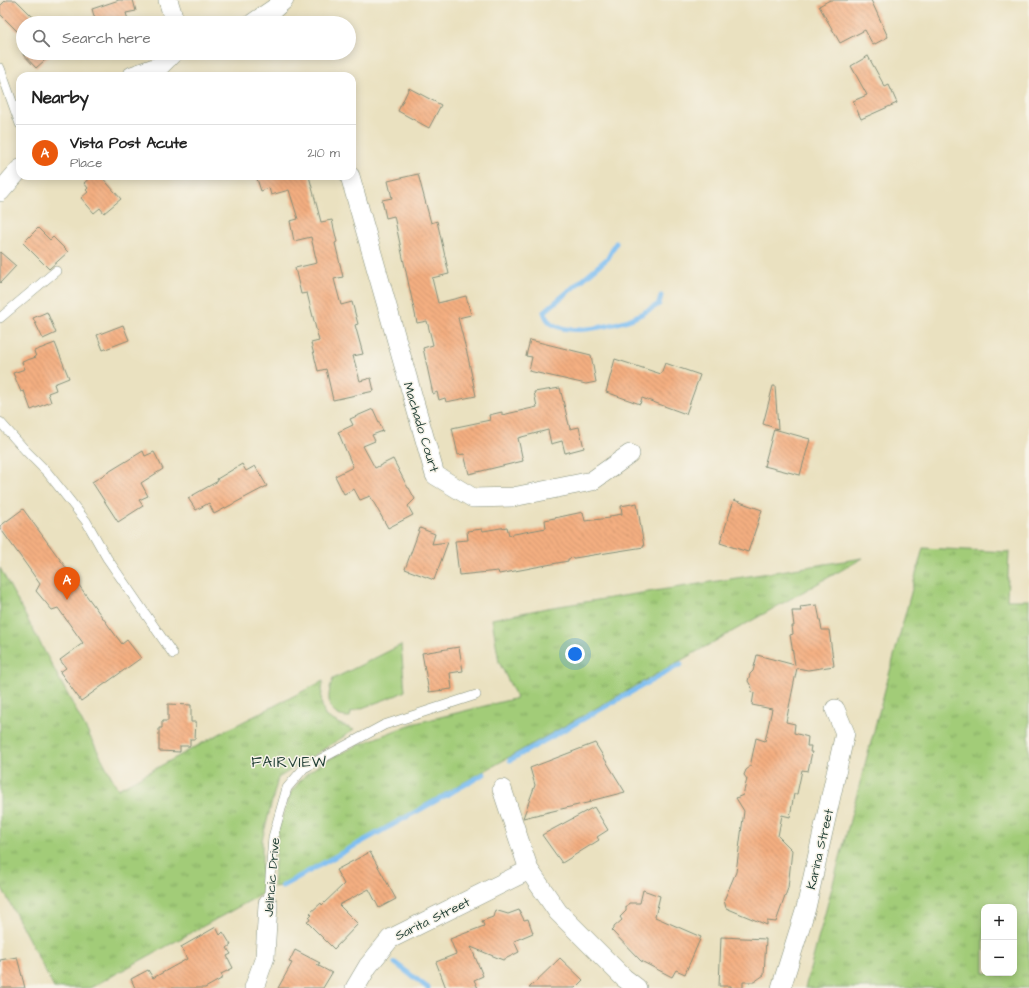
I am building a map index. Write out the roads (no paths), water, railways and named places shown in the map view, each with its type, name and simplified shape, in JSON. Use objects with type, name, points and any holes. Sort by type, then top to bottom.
[{"type":"street","points":[[168,0],[173,16]]},
{"type":"street","points":[[262,16],[284,0]]},
{"type":"street","points":[[144,72],[165,65]]},
{"type":"street","points":[[0,192],[16,174]]},
{"type":"street","name":"Machado Court","points":[[351,180],[435,475],[473,498],[513,496],[592,482],[630,454]]},
{"type":"street","name":"Karina Street","points":[[781,988],[806,908],[845,733],[835,709]]},
{"type":"street","points":[[502,789],[529,870],[558,912],[624,978],[637,988]]},
{"type":"street","name":"Sarita Street","points":[[355,988],[368,966],[390,939],[529,870]]},
{"type":"street","name":"Jelincic Drive","points":[[254,988],[265,957],[268,904]]},
{"type":"lane","points":[[0,68],[16,113]]},
{"type":"lane","points":[[0,318],[56,271]]},
{"type":"lane","points":[[0,422],[47,472],[86,521],[107,558],[173,654]]},
{"type":"lane","name":"Jelincic Drive","points":[[268,904],[273,837],[287,788],[304,768],[384,726],[476,695]]},
{"type":"waterway","points":[[616,243],[608,258],[544,312],[548,320],[555,325],[575,329],[586,329],[610,325],[628,320],[648,311],[659,304],[661,296]]},
{"type":"waterway","points":[[510,760],[681,664]]},
{"type":"waterway","points":[[282,886],[484,774]]},
{"type":"waterway","points":[[395,963],[428,988]]},
{"type":"place","name":"Vista Post Acute","points":[[67,600]]},
{"type":"district","name":"FAIRVIEW","points":[[289,762]]}]
